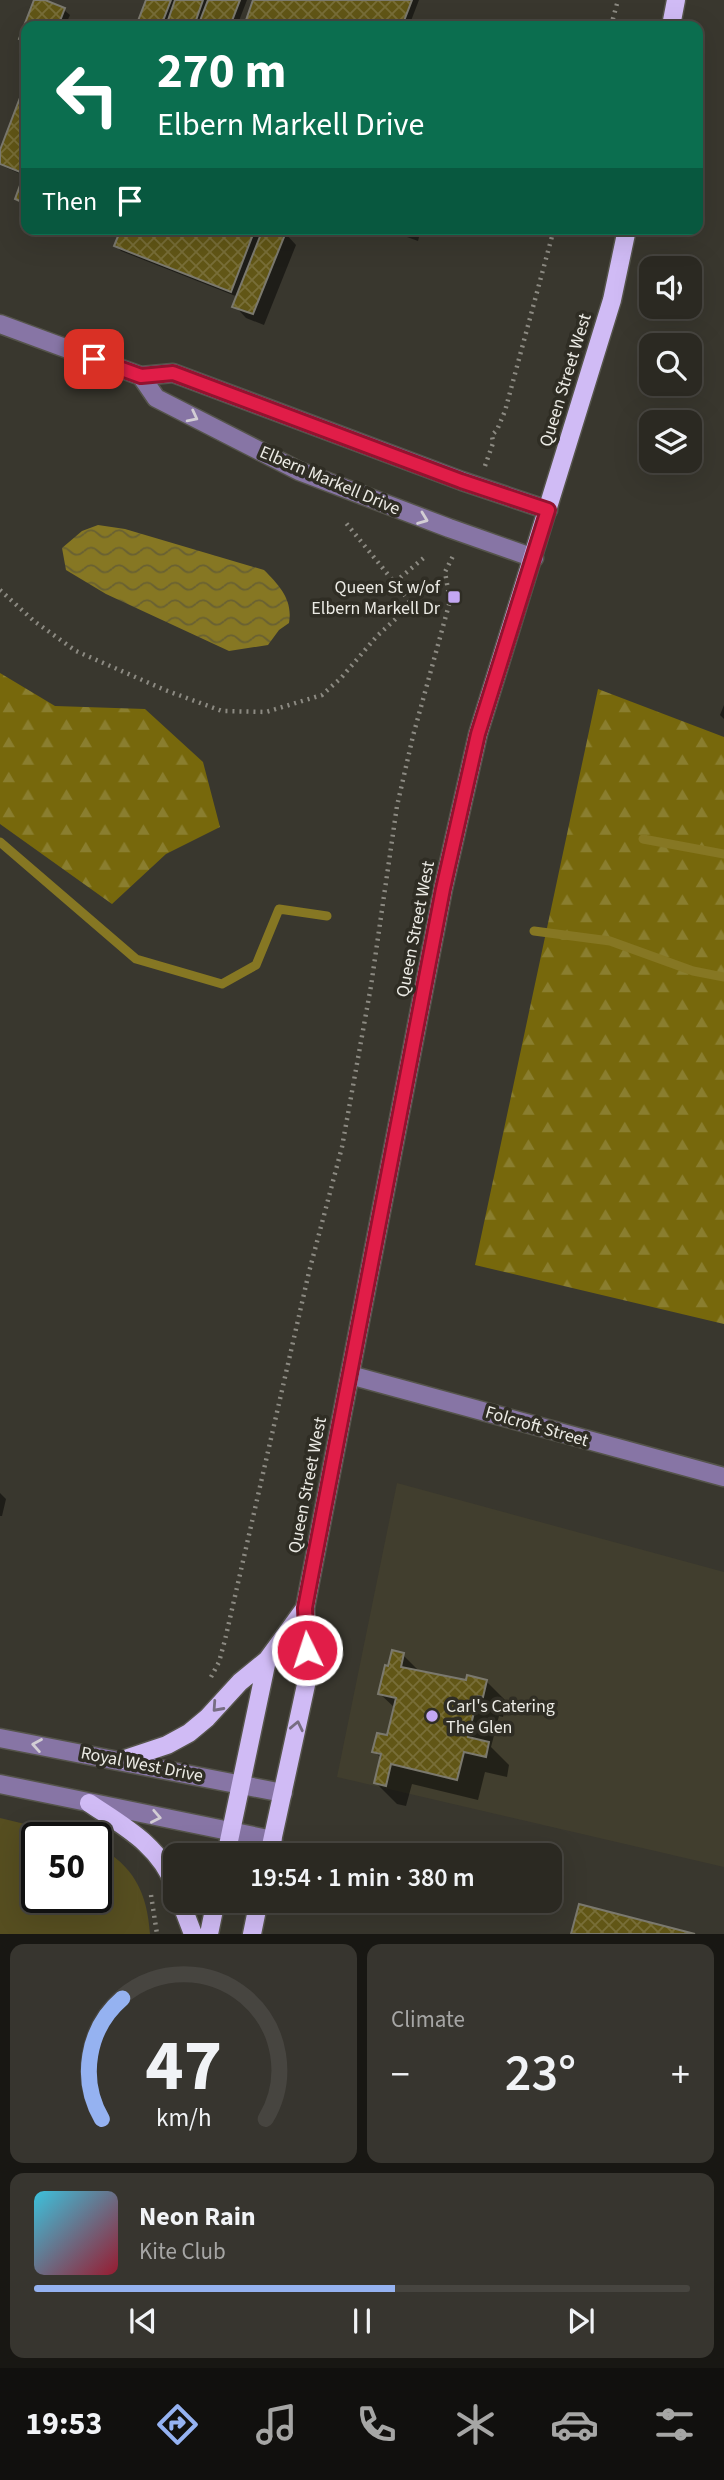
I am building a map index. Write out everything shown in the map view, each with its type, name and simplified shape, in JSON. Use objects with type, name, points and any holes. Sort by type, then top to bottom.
[{"type":"main road","points":[[672,21],[676,0]]},
{"type":"main road","name":"Queen Street West","points":[[272,1843],[309,1671],[305,1608],[464,796],[478,734],[612,300],[626,235]]},
{"type":"main road","name":"Queen Street West","points":[[228,1843],[267,1660],[305,1608]]},
{"type":"main road","points":[[122,1760],[167,1745],[190,1733],[240,1682],[267,1660]]},
{"type":"main road","points":[[89,1803],[140,1836],[156,1853],[163,1866]]},
{"type":"main road","points":[[185,1913],[193,1934]]},
{"type":"main road","points":[[209,1934],[213,1913]]},
{"type":"main road","points":[[252,1934],[257,1913]]},
{"type":"street","name":"Elbern Markell Drive","points":[[0,324],[141,376],[173,373],[461,481],[548,510]]},
{"type":"street","name":"Elbern Markell Drive","points":[[141,376],[156,398],[299,471],[534,558]]},
{"type":"street","name":"Folcroft Street","points":[[350,1375],[724,1477]]},
{"type":"street","name":"Royal West Drive","points":[[0,1738],[283,1793]]},
{"type":"street","points":[[0,1784],[231,1831],[261,1843]]},
{"type":"path","points":[[612,21],[618,0]]},
{"type":"path","points":[[493,443],[492,435],[502,422],[552,235]]},
{"type":"path","points":[[0,590],[34,621],[76,651],[107,666],[222,711],[266,712],[322,695],[341,678],[377,636],[412,604],[346,523]]},
{"type":"path","points":[[395,582],[426,556]]},
{"type":"path","points":[[205,1686],[219,1662],[309,1272],[335,1176],[371,986],[401,785],[450,601],[445,572],[450,565]]},
{"type":"path","points":[[151,1895],[157,1934]]},
{"type":"shaded area","points":[[397,1483],[724,1572],[724,1867],[337,1777]]},
{"type":"shaded area","points":[[0,1818],[21,1823],[21,1913],[112,1913],[112,1855],[129,1871],[142,1893],[150,1934],[0,1934]]},
{"type":"green space","points":[[0,673],[55,706],[145,709],[203,762],[220,827],[166,854],[112,904],[0,824]]},
{"type":"green space","points":[[598,689],[724,737],[724,1324],[475,1265]]},
{"type":"water","points":[[98,525],[125,529],[264,570],[287,600],[289,623],[279,630],[268,645],[229,651],[106,594],[66,570],[62,548],[82,531]]},
{"type":"building","points":[[34,0],[45,0],[65,8],[60,21],[26,21]]},
{"type":"building","points":[[146,0],[171,0],[163,21],[138,21]]},
{"type":"building","points":[[175,0],[203,0],[196,21],[168,21]]},
{"type":"building","points":[[208,0],[240,0],[232,21],[200,21]]},
{"type":"building","points":[[253,0],[412,0],[404,21],[246,21]]},
{"type":"building","points":[[21,95],[20,172],[0,164],[0,150]]},
{"type":"building","points":[[21,183],[21,202],[15,199]]},
{"type":"building","points":[[119,235],[253,235],[231,292],[114,246]]},
{"type":"building","points":[[261,235],[285,235],[253,314],[232,307]]},
{"type":"building","name":"Carl's Catering The Glen","points":[[392,1650],[404,1653],[401,1667],[466,1680],[467,1675],[487,1680],[483,1697],[478,1696],[468,1737],[489,1742],[486,1757],[464,1752],[457,1780],[391,1764],[386,1786],[374,1783],[381,1754],[372,1752],[377,1733],[387,1735],[396,1698],[378,1694],[385,1665],[388,1666]]},
{"type":"building","points":[[579,1904],[695,1934],[571,1934]]},
{"type":"waterway","points":[[643,839],[724,854]]},
{"type":"waterway","points":[[0,842],[136,959],[222,984],[256,965],[279,909],[327,916]]},
{"type":"waterway","points":[[534,931],[610,941],[693,971],[724,977]]},
{"type":"place","name":"Queen St w/of Elbern Markell Dr","points":[[454,597]]},
{"type":"place","name":"Carl's Catering The Glen","points":[[432,1716]]},
{"type":"route","points":[[94,359],[141,376],[173,373],[461,481],[548,510],[478,734],[443,889],[305,1608],[307,1650]]}]
